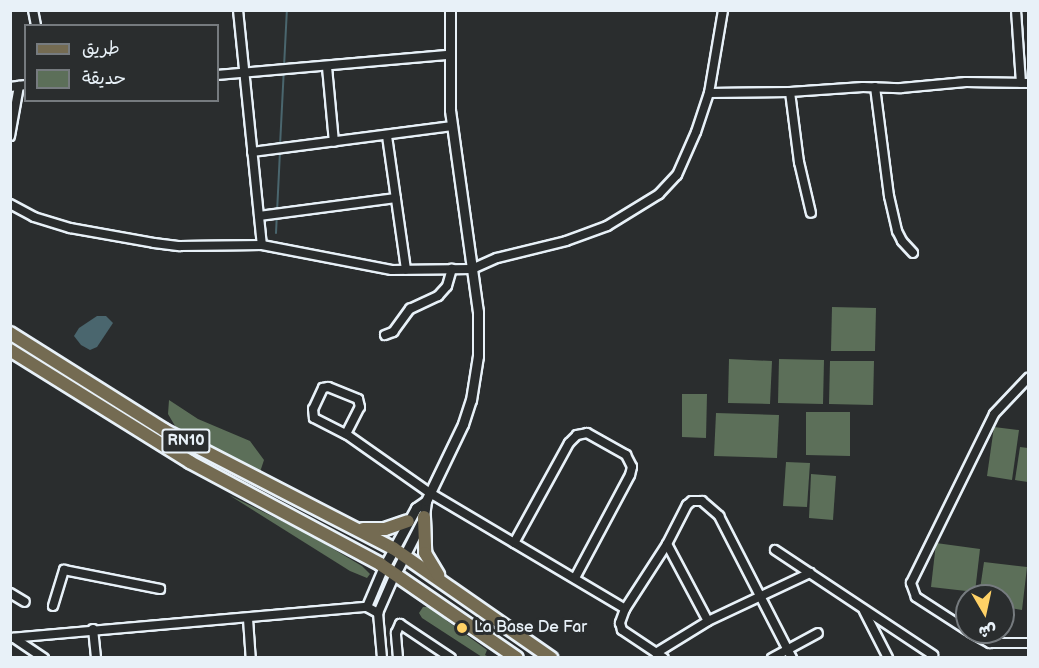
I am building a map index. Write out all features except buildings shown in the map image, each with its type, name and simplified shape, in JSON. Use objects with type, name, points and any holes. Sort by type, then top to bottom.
[{"type":"main road","name":"RN10","points":[[10,333],[164,430],[393,548],[551,657]]},
{"type":"main road","name":"RN10","points":[[10,350],[190,462],[324,532],[384,567],[517,657]]},
{"type":"main road","points":[[424,517],[425,553],[442,581]]},
{"type":"main road","points":[[359,529],[385,530],[408,521]]},
{"type":"street","points":[[238,10],[262,246]]},
{"type":"street","points":[[382,657],[378,613],[424,517],[428,497],[463,424],[475,380],[479,334],[452,126],[448,55],[450,10]]},
{"type":"street","points":[[10,204],[34,217],[70,228],[154,243],[262,246],[367,266],[406,270],[472,268],[497,258],[566,241],[607,226],[659,194],[677,175],[696,132],[709,93],[723,10]]},
{"type":"street","points":[[709,93],[901,88],[966,82],[1025,83],[1016,10]]},
{"type":"street","points":[[219,75],[448,55]]},
{"type":"street","points":[[327,67],[334,142]]},
{"type":"street","points":[[10,87],[22,86],[10,136]]},
{"type":"street","points":[[875,87],[889,196],[895,212],[897,231],[902,241],[913,253]]},
{"type":"street","points":[[790,92],[801,172],[811,213]]},
{"type":"street","points":[[252,152],[452,126]]},
{"type":"street","points":[[387,136],[406,270]]},
{"type":"street","points":[[259,216],[396,198]]},
{"type":"street","points":[[386,335],[393,332],[410,309],[438,296],[447,286],[452,269]]},
{"type":"street","points":[[955,622],[916,597],[911,583],[994,414],[1029,378]]},
{"type":"street","points":[[346,434],[360,407],[358,399],[323,388],[313,409],[314,418],[346,434],[428,497],[514,543],[624,609]]},
{"type":"street","points":[[514,543],[569,442],[582,432],[597,438],[626,455],[632,467],[575,578]]},
{"type":"street","points":[[367,607],[393,548],[419,504],[428,497]]},
{"type":"street","points":[[664,657],[622,630],[620,622],[624,609],[667,544],[687,505],[693,501],[702,501],[719,516],[792,657]]},
{"type":"street","points":[[667,544],[708,621]]},
{"type":"street","points":[[775,550],[933,655]]},
{"type":"street","points":[[53,606],[64,570],[160,590]]},
{"type":"street","points":[[656,653],[708,621],[759,595],[810,573]]},
{"type":"street","points":[[10,593],[25,602]]},
{"type":"street","points":[[12,638],[93,629],[367,607],[378,613]]},
{"type":"street","points":[[862,609],[888,657]]},
{"type":"street","points":[[248,618],[251,657]]},
{"type":"street","points":[[398,657],[396,633],[400,624],[451,657]]},
{"type":"street","points":[[93,629],[96,657]]},
{"type":"street","points":[[772,657],[818,633]]},
{"type":"street","points":[[12,638],[44,657]]},
{"type":"green space","points":[[832,307],[876,308],[875,351],[831,351]]},
{"type":"green space","points":[[729,359],[772,361],[770,404],[728,403]]},
{"type":"green space","points":[[779,359],[824,360],[823,404],[778,403]]},
{"type":"green space","points":[[830,361],[874,361],[873,405],[829,404]]},
{"type":"green space","points":[[682,394],[707,394],[706,438],[682,437]]},
{"type":"green space","points":[[169,400],[198,419],[250,441],[264,460],[260,472],[178,431],[168,414]]},
{"type":"green space","points":[[806,412],[850,412],[850,456],[806,455]]},
{"type":"green space","points":[[716,413],[779,415],[777,458],[714,456]]},
{"type":"green space","points":[[994,427],[1019,430],[1012,480],[987,476]]},
{"type":"green space","points":[[1020,447],[1028,448],[1028,482],[1015,480]]},
{"type":"green space","points":[[786,462],[810,463],[807,507],[783,506]]},
{"type":"green space","points":[[811,474],[836,476],[833,520],[809,518]]},
{"type":"green space","points":[[229,495],[308,534],[362,566],[370,574],[367,578],[350,571]]},
{"type":"green space","points":[[936,543],[980,549],[976,584],[955,584],[955,590],[931,587]]},
{"type":"green space","points":[[984,562],[1027,567],[1022,610],[1015,609],[1015,584],[981,584]]},
{"type":"green space","points":[[423,607],[435,607],[447,621],[487,650],[485,655],[489,657],[482,657],[422,618],[419,613]]},
{"type":"water","points":[[97,316],[106,316],[113,323],[97,347],[90,350],[81,345],[74,336],[79,328]]},
{"type":"waterway","points":[[280,146],[287,10]]},
{"type":"waterway","points":[[276,233],[280,152]]},
{"type":"place","name":"La Base De Far","points":[[462,628]]}]
